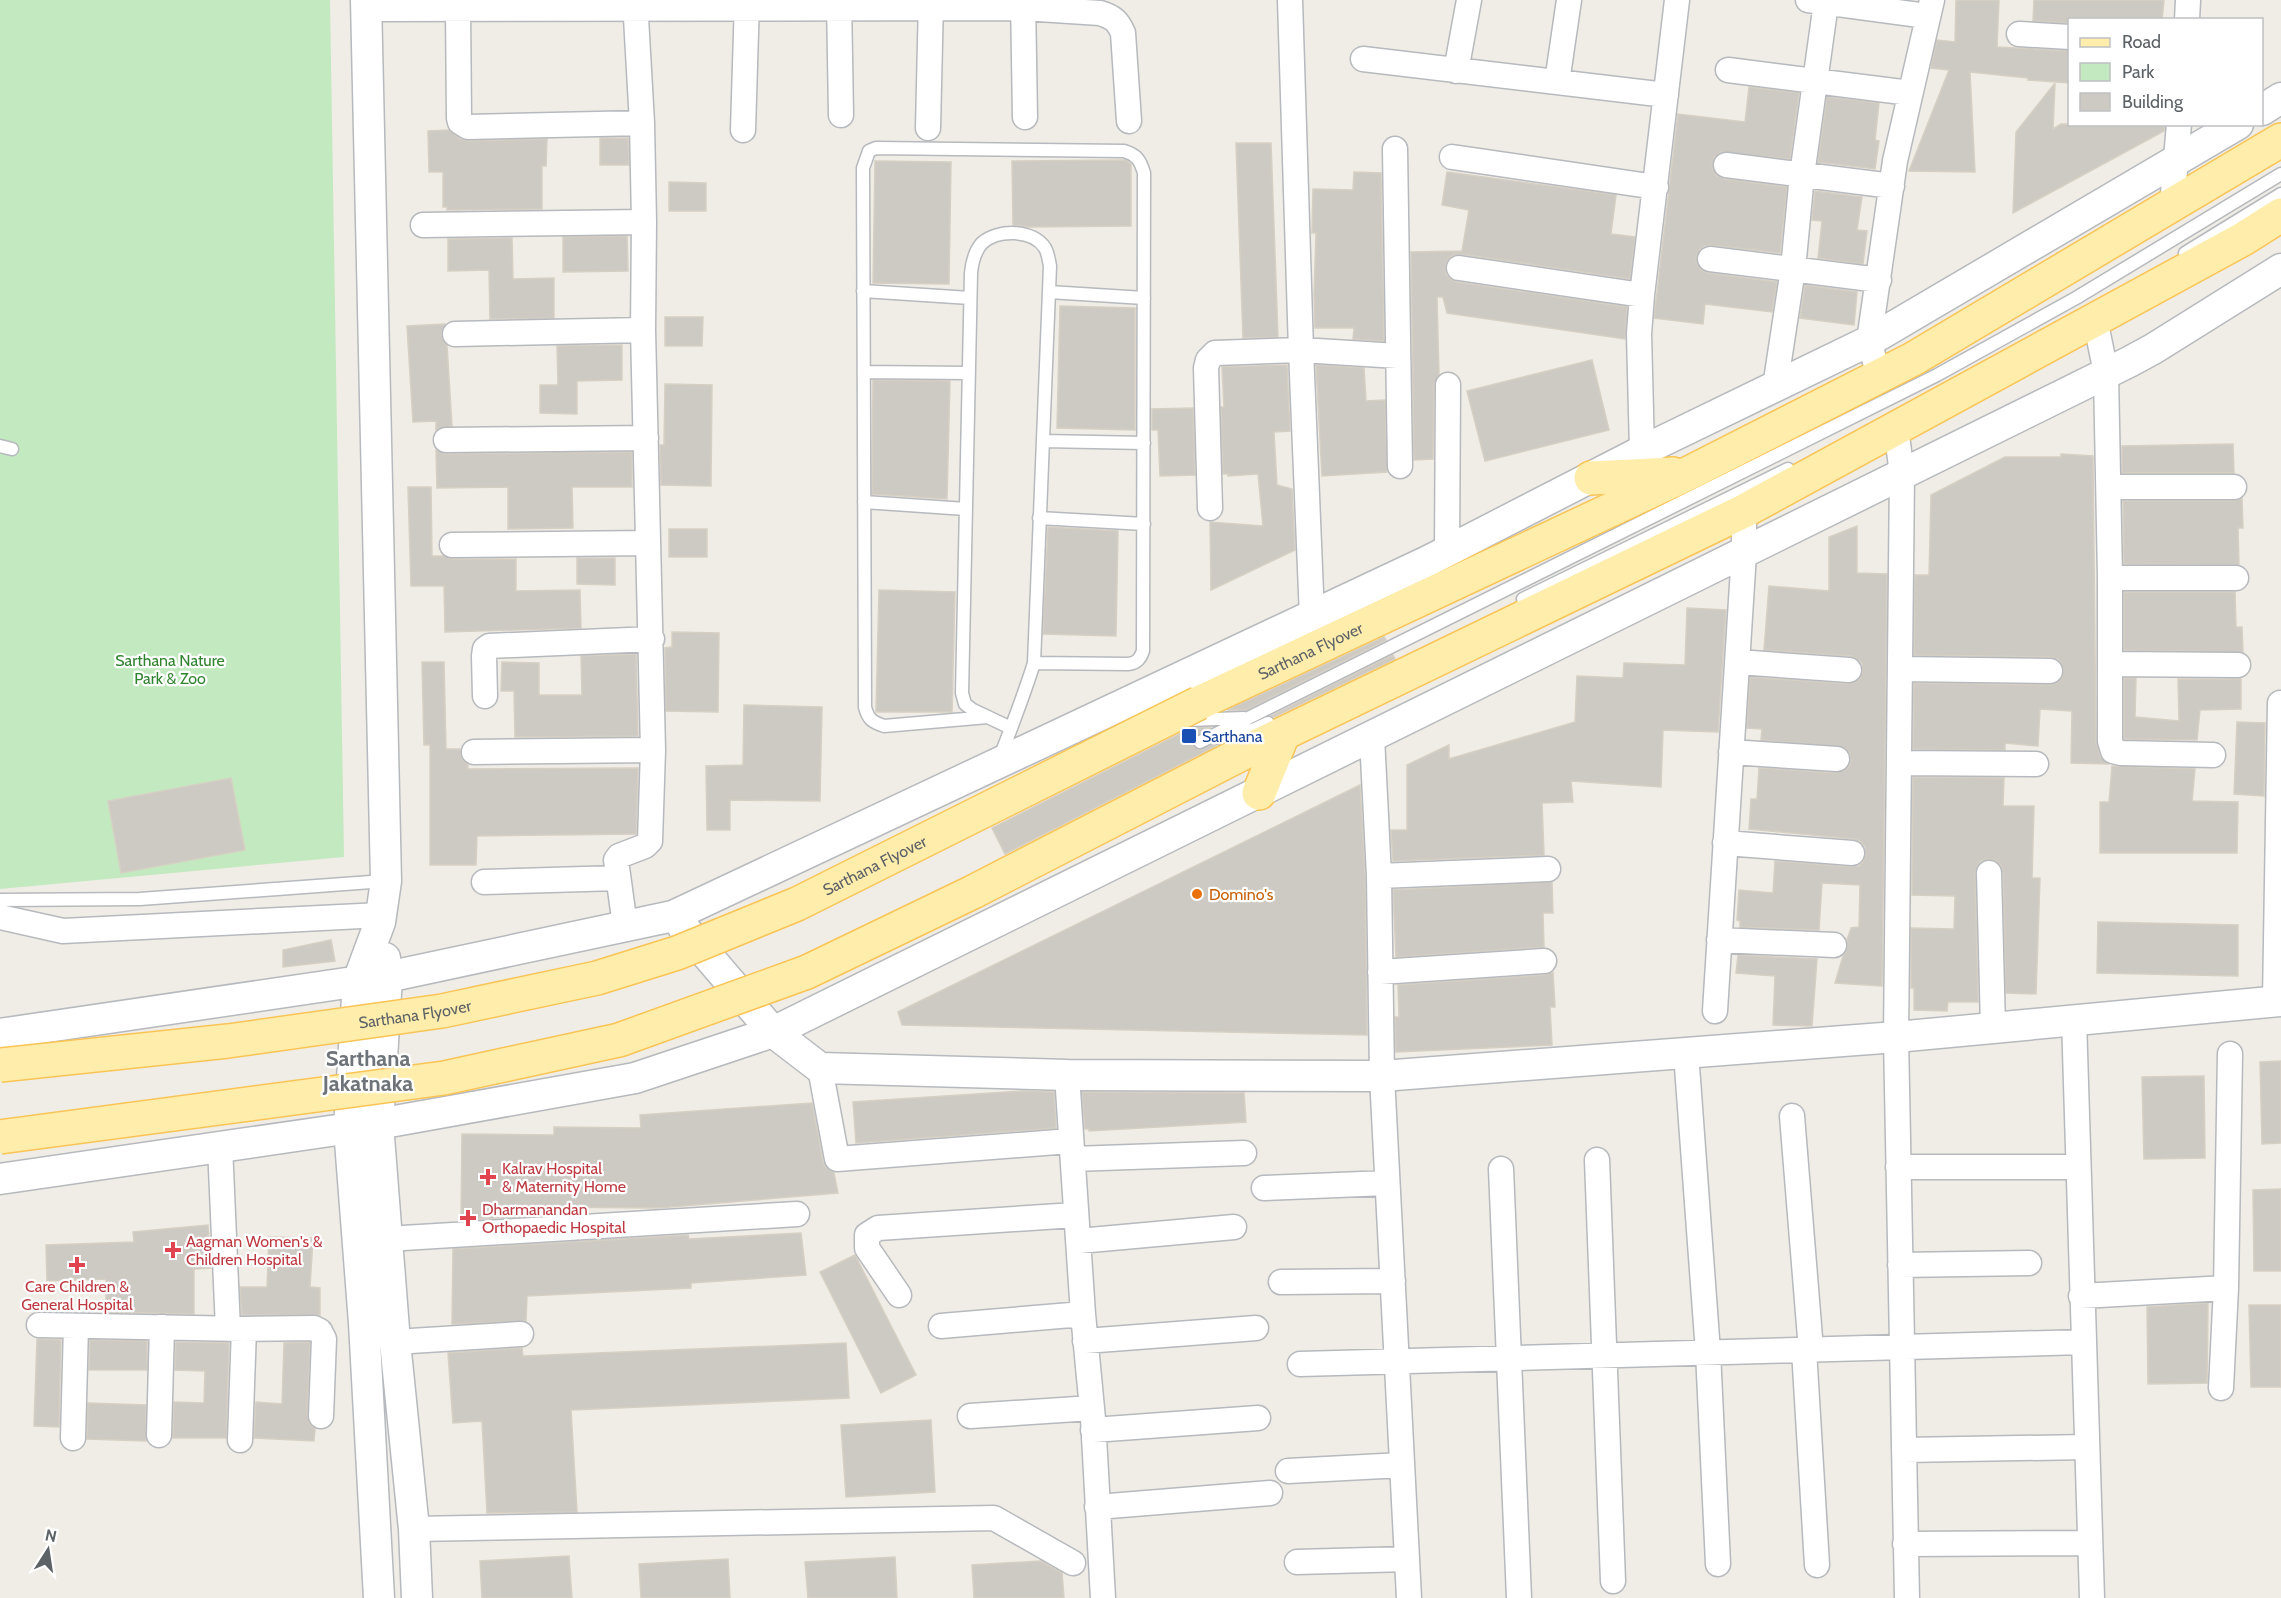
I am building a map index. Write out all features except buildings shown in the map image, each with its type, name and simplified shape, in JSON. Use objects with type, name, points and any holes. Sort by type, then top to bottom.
[{"type":"main road","name":"Sarthana Flyover","points":[[0,1065],[228,1041],[420,1014],[597,978],[677,953],[797,904],[1199,703],[1689,473],[1923,353],[2281,140]]},
{"type":"main road","points":[[0,1137],[444,1078],[619,1040],[807,972],[973,892],[1243,753],[1283,725],[1744,511],[1895,419],[2089,315],[2243,238],[2281,214]]},
{"type":"main road","points":[[1591,478],[1689,473]]},
{"type":"main road","points":[[1259,793],[1283,725]]},
{"type":"street","points":[[1290,0],[1312,617]]},
{"type":"street","points":[[1456,71],[1469,0]]},
{"type":"street","points":[[1557,82],[1569,0]]},
{"type":"street","points":[[1642,450],[1639,334],[1642,295],[1677,0]]},
{"type":"street","points":[[2187,18],[2188,0]]},
{"type":"street","points":[[1775,387],[1793,269],[1802,175],[1815,80],[1817,2],[1929,8],[1892,186],[1869,341],[1879,376]]},
{"type":"street","points":[[379,1598],[364,1323],[349,1128],[358,981],[381,919],[386,881],[367,5],[458,9],[483,4],[1023,4],[1100,13],[1113,17],[1120,24],[1123,33],[1130,121]]},
{"type":"street","points":[[625,926],[616,860],[619,856],[645,846],[650,841],[653,750],[643,330],[642,123],[635,4]]},
{"type":"street","points":[[743,130],[747,4]]},
{"type":"street","points":[[838,4],[841,115]]},
{"type":"street","points":[[928,128],[931,4]]},
{"type":"street","points":[[1023,4],[1025,117]]},
{"type":"street","points":[[458,9],[459,118],[464,125],[468,127],[642,123]]},
{"type":"street","points":[[2019,34],[2068,37]]},
{"type":"street","points":[[1363,60],[1666,95]]},
{"type":"street","points":[[1728,70],[1910,93]]},
{"type":"street","points":[[2263,109],[2281,98]]},
{"type":"street","points":[[2172,205],[2180,126]]},
{"type":"street","points":[[0,1034],[387,977],[673,916],[1312,617],[1447,552],[1642,450],[1869,341],[2235,126]]},
{"type":"street","points":[[1395,149],[1400,466]]},
{"type":"street","points":[[1452,157],[1656,187]]},
{"type":"street","points":[[1726,165],[1892,186]]},
{"type":"street","points":[[423,225],[644,222]]},
{"type":"street","points":[[1710,259],[1879,280]]},
{"type":"street","points":[[1459,268],[1642,295]]},
{"type":"street","points":[[0,1179],[378,1124],[635,1078],[773,1032],[2106,373],[2153,349],[2281,269]]},
{"type":"street","points":[[2089,315],[2106,373],[2110,741],[2113,751],[2121,753],[2213,755]]},
{"type":"street","points":[[455,334],[643,330]]},
{"type":"street","points":[[1210,508],[1206,368],[1208,360],[1215,353],[1301,350],[1398,356]]},
{"type":"street","points":[[1447,552],[1448,385]]},
{"type":"street","points":[[1895,419],[1902,474],[1896,1037],[1907,1598]]},
{"type":"street","points":[[446,440],[646,438]]},
{"type":"street","points":[[2109,488],[2234,487]]},
{"type":"street","points":[[1715,1011],[1744,553],[1744,511]]},
{"type":"street","points":[[452,545],[648,543]]},
{"type":"street","points":[[2110,578],[2236,579]]},
{"type":"street","points":[[485,696],[484,656],[489,646],[652,639]]},
{"type":"street","points":[[1737,663],[1849,670]]},
{"type":"street","points":[[2110,664],[2238,665]]},
{"type":"street","points":[[1900,669],[2050,671]]},
{"type":"street","points":[[673,916],[773,1032],[820,1068],[1067,1075],[1382,1076],[1896,1037],[2278,1001],[2280,703]]},
{"type":"street","points":[[1372,737],[1379,876],[1382,1076],[1409,1598]]},
{"type":"street","points":[[474,752],[653,750]]},
{"type":"street","points":[[1731,752],[1837,759]]},
{"type":"street","points":[[1899,763],[2036,764]]},
{"type":"street","points":[[1725,843],[1852,853]]},
{"type":"street","points":[[1379,876],[1548,869]]},
{"type":"street","points":[[1989,873],[1993,1027]]},
{"type":"street","points":[[484,882],[618,878]]},
{"type":"street","points":[[0,917],[63,931],[381,919]]},
{"type":"street","points":[[381,919],[387,977],[378,1124],[395,1341],[414,1529],[417,1598]]},
{"type":"street","points":[[1719,940],[1834,945]]},
{"type":"street","points":[[1380,972],[1544,962]]},
{"type":"street","points":[[2073,1019],[2092,1598]]},
{"type":"street","points":[[1686,1053],[1708,1352],[1718,1564]]},
{"type":"street","points":[[2221,1388],[2226,1288],[2230,1054]]},
{"type":"street","points":[[820,1068],[837,1159],[1071,1150],[1244,1153]]},
{"type":"street","points":[[1067,1075],[1075,1215],[1093,1419],[1103,1598]]},
{"type":"street","points":[[1792,1116],[1808,1350],[1817,1565]]},
{"type":"street","points":[[220,1146],[236,1329],[240,1440]]},
{"type":"street","points":[[1598,1160],[1613,1581]]},
{"type":"street","points":[[1898,1167],[2078,1167]]},
{"type":"street","points":[[1501,1169],[1519,1598]]},
{"type":"street","points":[[1264,1188],[1388,1184]]},
{"type":"street","points":[[387,1239],[797,1214]]},
{"type":"street","points":[[899,1295],[867,1248],[867,1235],[878,1228],[1075,1215]]},
{"type":"street","points":[[1078,1241],[1234,1227]]},
{"type":"street","points":[[1900,1265],[2029,1263]]},
{"type":"street","points":[[1281,1282],[1393,1281]]},
{"type":"street","points":[[2081,1296],[2226,1288]]},
{"type":"street","points":[[941,1326],[1083,1314]]},
{"type":"street","points":[[39,1325],[236,1329],[314,1328],[320,1331],[324,1339],[321,1416]]},
{"type":"street","points":[[73,1438],[76,1326]]},
{"type":"street","points":[[159,1435],[162,1327]]},
{"type":"street","points":[[1085,1341],[1256,1328]]},
{"type":"street","points":[[395,1341],[521,1335]]},
{"type":"street","points":[[1300,1364],[2083,1342]]},
{"type":"street","points":[[970,1416],[1093,1419],[1258,1418]]},
{"type":"street","points":[[1904,1450],[2087,1447]]},
{"type":"street","points":[[1288,1472],[1402,1465]]},
{"type":"street","points":[[1097,1507],[1270,1493]]},
{"type":"street","points":[[414,1529],[994,1518],[1073,1563]]},
{"type":"street","points":[[1905,1544],[2090,1543]]},
{"type":"street","points":[[1297,1562],[1407,1559]]},
{"type":"lane","points":[[988,717],[884,726],[874,723],[867,716],[865,707],[863,168],[869,151],[876,148],[1124,151],[1135,154],[1141,162],[1144,172],[1143,651],[1140,659],[1128,664],[1034,663]]},
{"type":"lane","points":[[1283,725],[1200,742],[1937,375],[2076,298],[2281,174]]},
{"type":"lane","points":[[2171,261],[2281,194]]},
{"type":"lane","points":[[997,764],[1011,728],[1034,663],[1050,266],[1045,248],[1031,236],[1012,232],[993,236],[981,244],[973,261],[970,298],[962,693],[965,704],[1011,728]]},
{"type":"lane","points":[[2089,315],[2132,285]]},
{"type":"lane","points":[[863,291],[970,298]]},
{"type":"lane","points":[[1048,292],[1144,298]]},
{"type":"lane","points":[[864,372],[969,373]]},
{"type":"lane","points":[[1043,441],[1144,443]]},
{"type":"lane","points":[[1514,604],[1798,464]]},
{"type":"lane","points":[[864,502],[966,509]]},
{"type":"lane","points":[[1039,518],[1144,524]]},
{"type":"lane","points":[[1083,724],[1247,717]]},
{"type":"lane","points":[[0,900],[140,899],[386,881]]},
{"type":"green space","name":"Sarthana Nature Park & Zoo","points":[[0,0],[330,0],[344,857],[0,889]]},
{"type":"place","name":"Sarthana","points":[[1189,736]]},
{"type":"place","name":"Domino's","points":[[1197,894]]},
{"type":"place","name":"Kalrav Hospital & Maternity Home","points":[[488,1177]]},
{"type":"place","name":"Dharmanandan Orthopaedic Hospital","points":[[468,1218]]},
{"type":"place","name":"Aagman Women's & Children Hospital","points":[[173,1250]]},
{"type":"place","name":"Care Children & General Hospital","points":[[77,1265]]},
{"type":"district","name":"Sarthana Jakatnaka","points":[[368,1070]]}]
